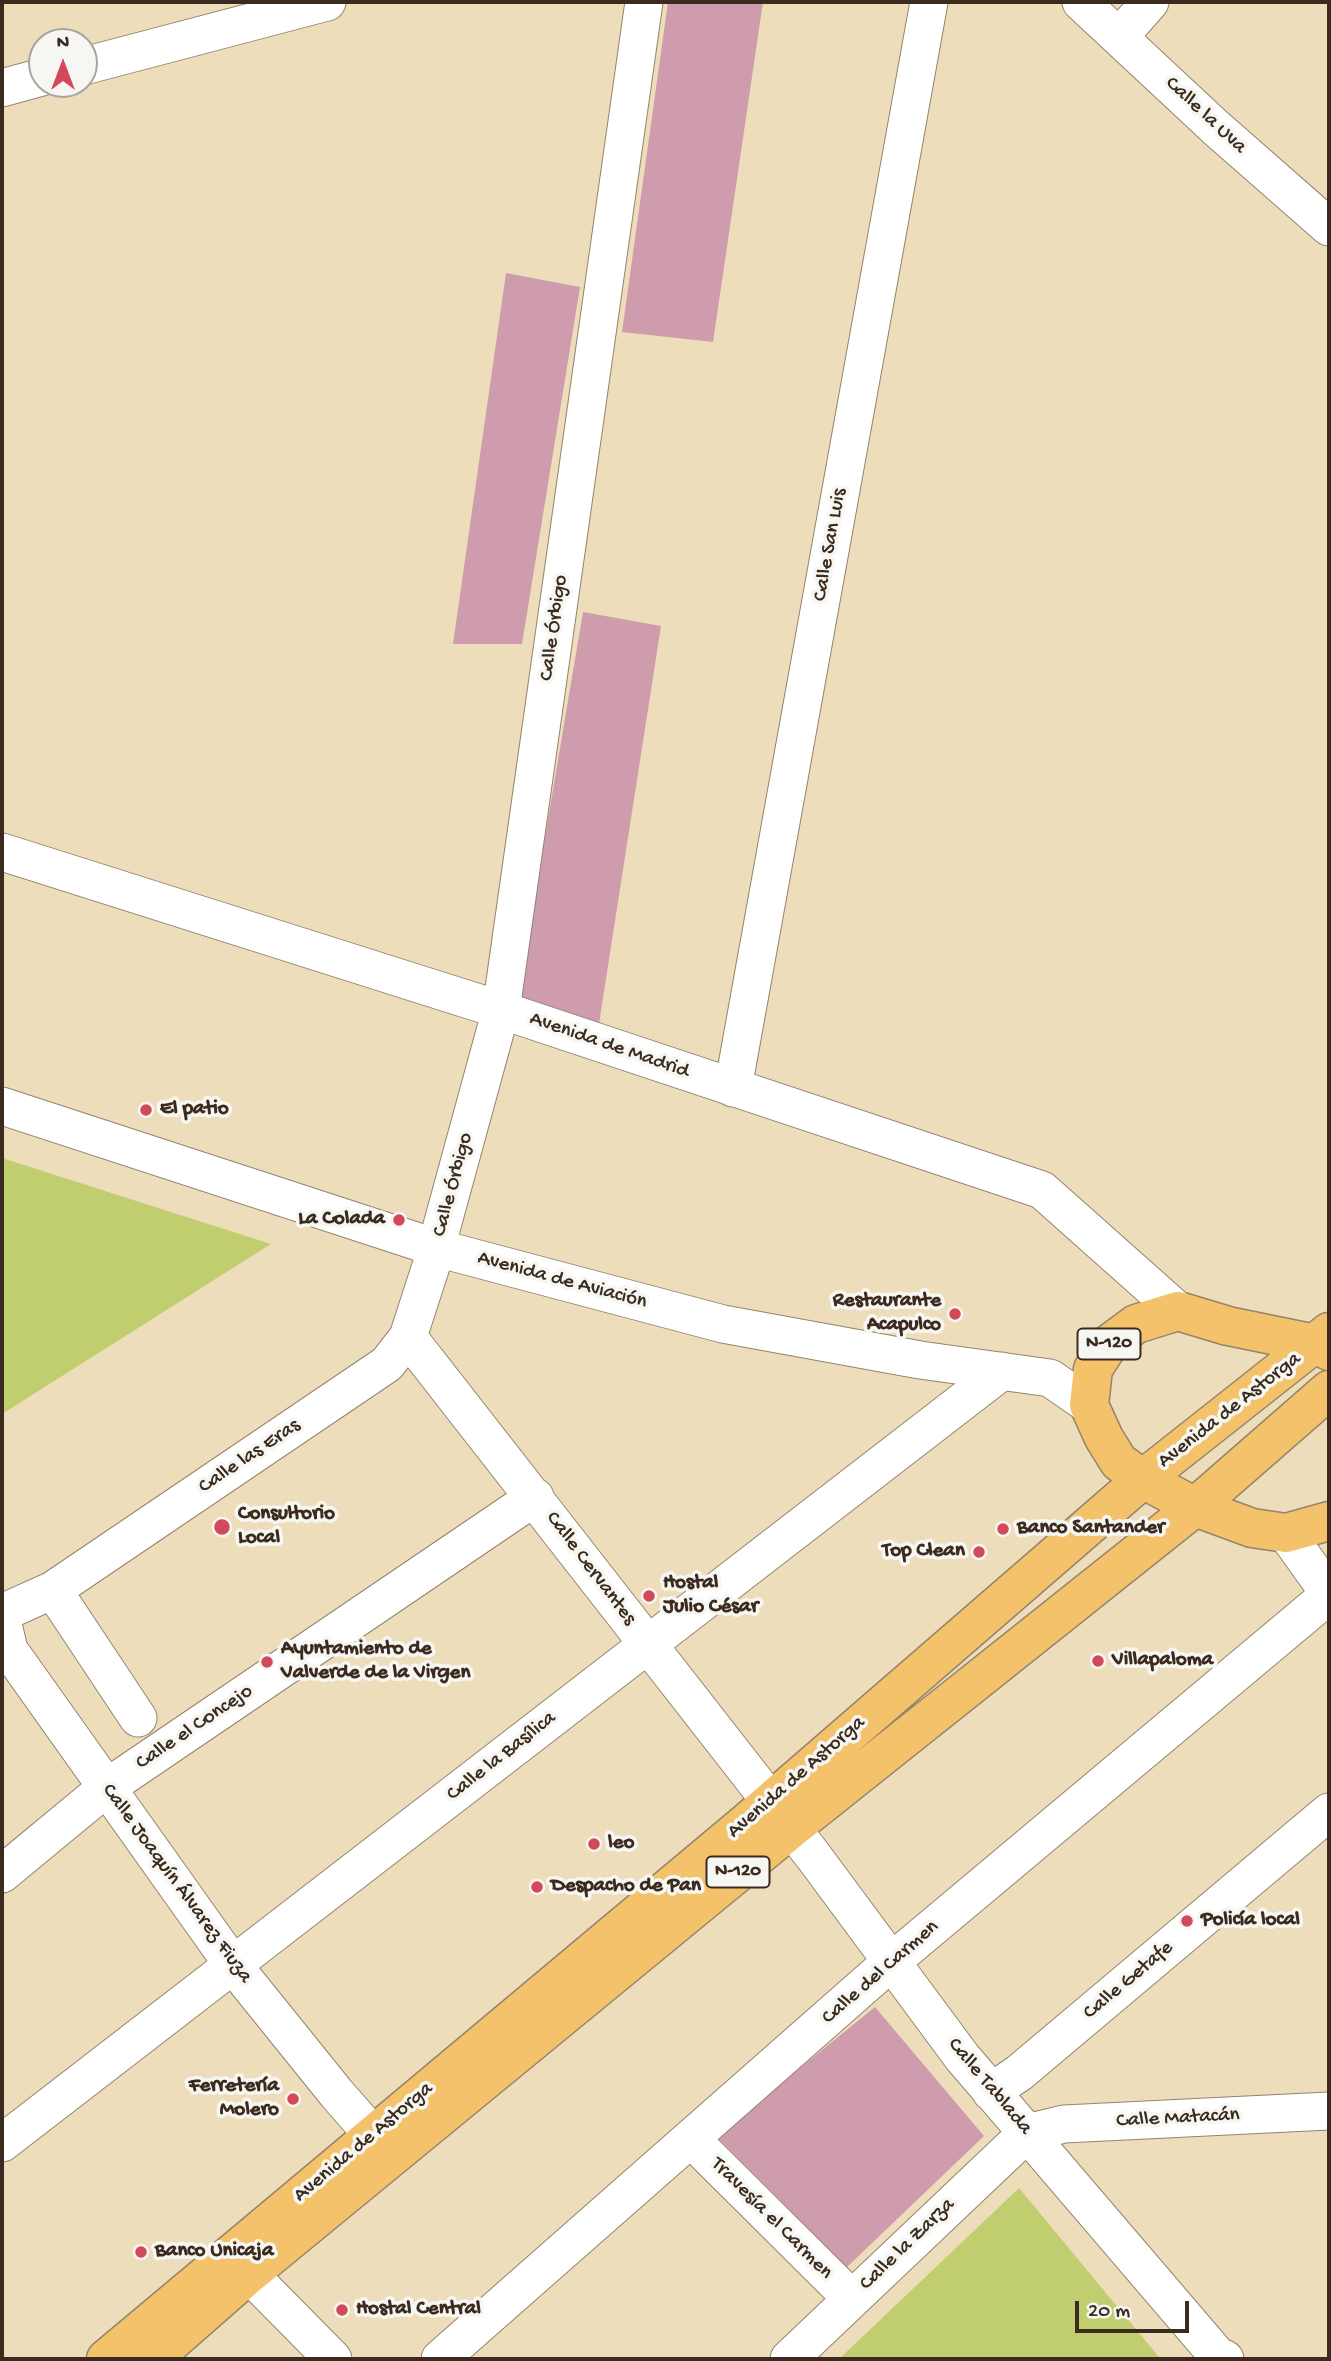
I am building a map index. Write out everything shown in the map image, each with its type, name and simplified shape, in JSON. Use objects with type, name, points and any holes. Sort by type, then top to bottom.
[{"type":"highway","name":"N-120","points":[[1089,1405],[1093,1369],[1109,1344],[1136,1324],[1178,1311],[1228,1326],[1325,1342]]},
{"type":"highway","name":"Avenida de Astorga","points":[[152,2359],[781,1815],[1143,1479],[1325,1342]]},
{"type":"highway","name":"Avenida de Astorga","points":[[106,2359],[373,2135],[781,1815],[1195,1507],[1329,1391]]},
{"type":"highway","points":[[1089,1405],[1119,1462],[1143,1479],[1195,1507],[1252,1528],[1286,1533],[1329,1521]]},
{"type":"street","points":[[98,61],[223,15],[327,2]]},
{"type":"street","name":"Calle Órbigo","points":[[437,1248],[501,1010],[644,2]]},
{"type":"street","name":"Calle San Luis","points":[[733,1088],[929,2]]},
{"type":"street","name":"Calle la Uva","points":[[1081,2],[1215,127],[1329,227]]},
{"type":"street","points":[[1119,37],[1150,2]]},
{"type":"street","points":[[2,88],[28,81]]},
{"type":"street","name":"Avenida de Madrid","points":[[2,852],[501,1010],[1042,1190],[1178,1311]]},
{"type":"street","name":"Avenida de Aviación","points":[[2,1105],[437,1248],[723,1324],[920,1360],[1050,1378],[1089,1405]]},
{"type":"street","name":"Calle las Eras","points":[[2,1613],[53,1590],[387,1364],[408,1338],[437,1248]]},
{"type":"street","name":"Calle Cervantes","points":[[408,1338],[535,1497],[781,1815]]},
{"type":"street","name":"Calle la Basílica","points":[[5,2132],[233,1965],[1002,1371]]},
{"type":"street","name":"Calle el Concejo","points":[[2,1874],[106,1788],[535,1497]]},
{"type":"street","points":[[1286,1533],[1329,1594]]},
{"type":"street","points":[[53,1590],[138,1718]]},
{"type":"street","name":"Calle del Carmen","points":[[440,2359],[891,1962],[1329,1594]]},
{"type":"street","name":"Calle Joaquín Álvarez Fiuza","points":[[2,1620],[9,1650],[233,1965],[373,2135]]},
{"type":"street","name":"Calle Getafe","points":[[991,2092],[1019,2073],[1329,1812]]},
{"type":"street","name":"Calle Tablada","points":[[781,1815],[991,2092],[1218,2358]]},
{"type":"street","name":"Calle Matacán","points":[[1027,2133],[1064,2124],[1329,2111]]},
{"type":"street","name":"Calle la Zarza","points":[[789,2359],[1027,2133]]},
{"type":"street","name":"Travesía el Carmen","points":[[691,2139],[852,2299]]},
{"type":"street","points":[[249,2274],[333,2359]]},
{"type":"green space","points":[[2,1158],[271,1244],[2,1414]]},
{"type":"green space","points":[[1019,2188],[1159,2357],[1157,2359],[839,2359]]},
{"type":"building","points":[[668,2],[763,2],[713,342],[622,332]]},
{"type":"building","points":[[506,273],[580,287],[522,644],[453,644]]},
{"type":"building","points":[[583,612],[661,626],[598,1030],[517,1003]]},
{"type":"building","points":[[875,2007],[984,2136],[847,2267],[716,2136]]},
{"type":"place","name":"El patio","points":[[146,1110]]},
{"type":"place","name":"La Colada","points":[[399,1220]]},
{"type":"place","name":"Restaurante Acapulco","points":[[955,1314]]},
{"type":"place","name":"Consultorio Local","points":[[222,1527]]},
{"type":"place","name":"Banco Santander","points":[[1003,1529]]},
{"type":"place","name":"Top Clean","points":[[979,1552]]},
{"type":"place","name":"Hostal Julio César","points":[[649,1596]]},
{"type":"place","name":"Villapaloma","points":[[1098,1661]]},
{"type":"place","name":"Ayuntamiento de Valverde de la Virgen","points":[[267,1662]]},
{"type":"place","name":"leo","points":[[594,1844]]},
{"type":"place","name":"Despacho de Pan","points":[[537,1887]]},
{"type":"place","name":"Policía local","points":[[1187,1921]]},
{"type":"place","name":"Ferretería Molero","points":[[293,2099]]},
{"type":"place","name":"Banco Unicaja","points":[[141,2252]]},
{"type":"place","name":"Hostal Central","points":[[342,2310]]}]
